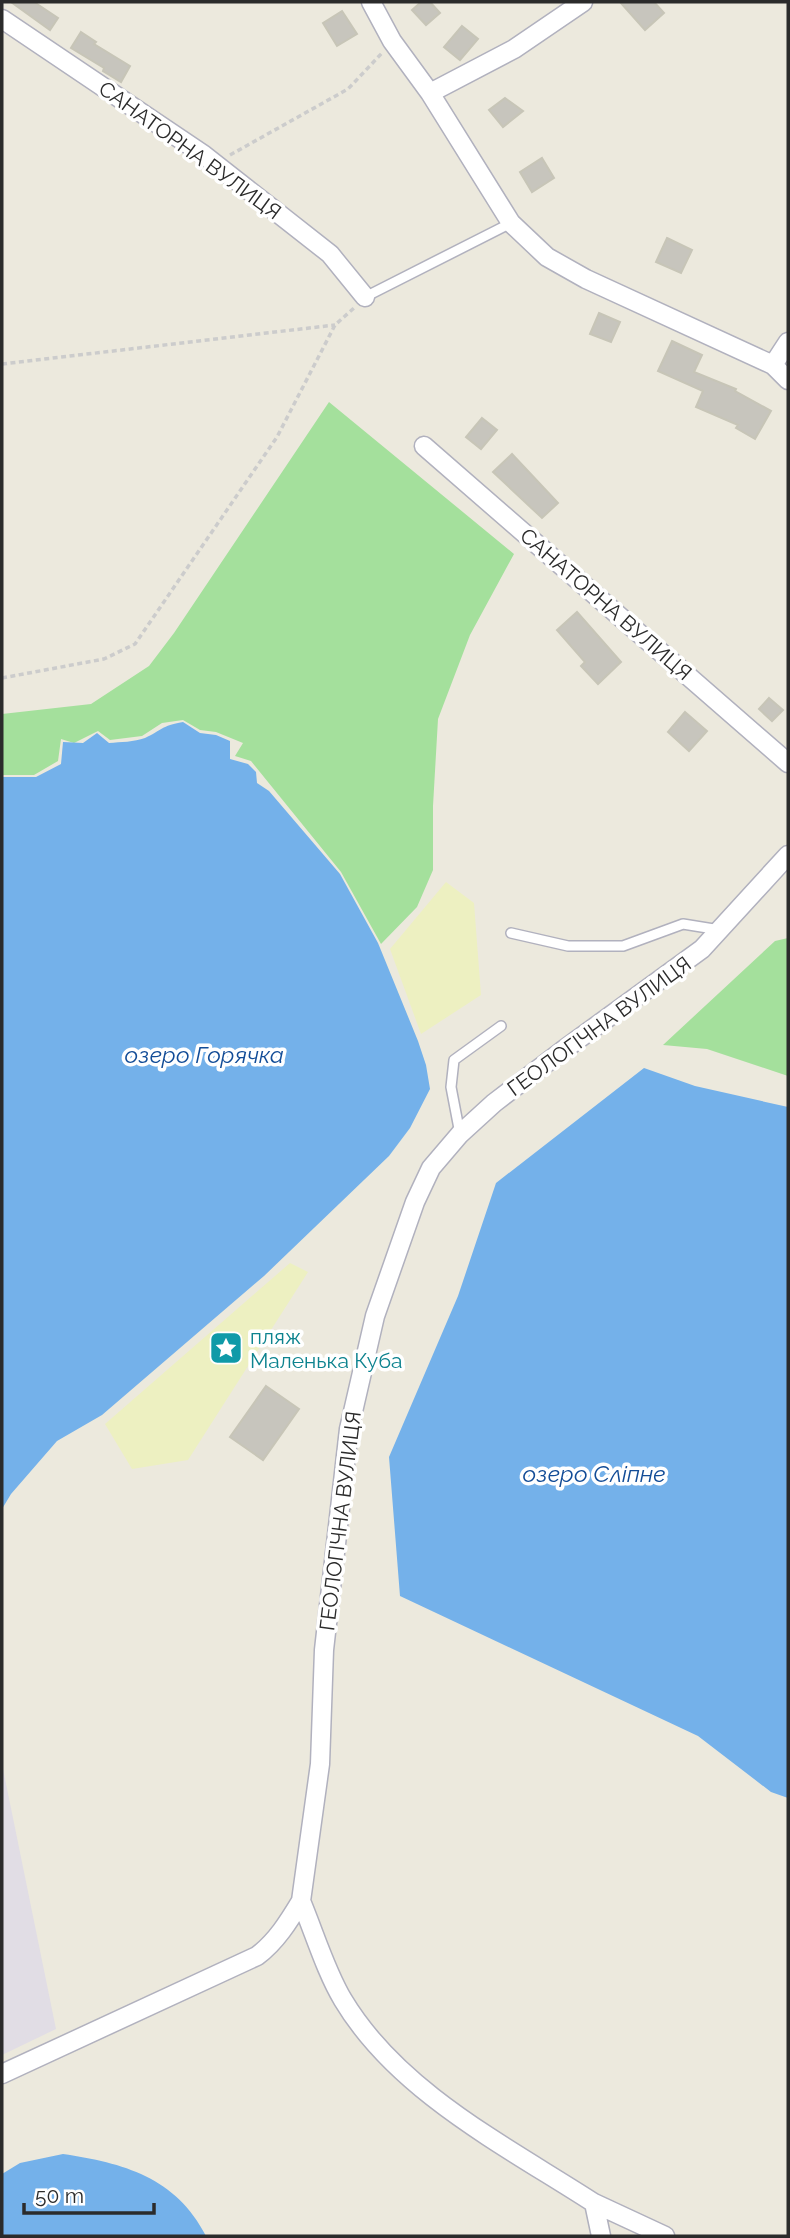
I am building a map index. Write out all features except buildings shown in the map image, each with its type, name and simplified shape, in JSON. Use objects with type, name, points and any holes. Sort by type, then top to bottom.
[{"type":"street","points":[[371,2],[393,41],[430,93],[511,223],[547,257],[586,279],[773,365],[788,380]]},
{"type":"street","points":[[430,93],[514,49],[583,2]]},
{"type":"street","name":"САНАТОРНА ВУЛИЦЯ","points":[[2,19],[204,155],[331,254],[365,297]]},
{"type":"street","points":[[773,365],[788,342]]},
{"type":"street","name":"САНАТОРНА ВУЛИЦЯ","points":[[424,446],[788,763]]},
{"type":"street","name":"ГЕОЛОГІЧНА ВУЛИЦЯ","points":[[301,1901],[320,1764],[324,1650],[349,1429],[375,1316],[400,1240],[431,1168],[460,1134],[494,1103],[702,949],[788,855]]},
{"type":"street","points":[[2,2074],[257,1956],[276,1937],[301,1901]]},
{"type":"street","points":[[301,1901],[342,1998],[371,2040],[428,2095],[594,2203],[665,2236]]},
{"type":"street","points":[[594,2203],[601,2236]]},
{"type":"lane","points":[[365,297],[511,223]]},
{"type":"lane","points":[[511,933],[568,946],[623,946],[683,924],[720,930]]},
{"type":"lane","points":[[460,1134],[451,1087],[454,1060],[500,1026]]},
{"type":"path","points":[[204,155],[230,155],[348,89],[393,41]]},
{"type":"path","points":[[2,678],[104,659],[135,644],[277,437],[335,325],[365,297]]},
{"type":"path","points":[[2,364],[335,325]]},
{"type":"shaded area","points":[[2,1764],[56,2029],[2,2055]]},
{"type":"green space","points":[[329,402],[514,554],[470,635],[438,719],[433,806],[433,870],[417,907],[381,944],[341,872],[251,761],[235,756],[243,743],[216,732],[200,730],[183,720],[162,723],[142,736],[110,740],[98,731],[74,743],[61,739],[58,761],[34,775],[2,775],[2,714],[91,704],[149,666]]},
{"type":"green space","points":[[788,938],[788,1076],[707,1049],[663,1045],[775,941]]},
{"type":"sand","points":[[446,882],[474,903],[481,995],[421,1034],[390,949]]},
{"type":"sand","name":"пляж Маленька Куба","points":[[290,1263],[308,1272],[188,1460],[132,1469],[105,1424]]},
{"type":"water","name":"озеро Горячка","points":[[183,722],[200,733],[216,735],[230,741],[230,759],[248,764],[256,772],[257,783],[269,791],[340,874],[378,943],[418,1041],[430,1089],[410,1128],[389,1156],[264,1276],[102,1415],[57,1441],[11,1494],[2,1509],[2,777],[36,777],[61,764],[63,742],[83,743],[97,733],[109,743],[132,741]]},
{"type":"water","name":"озеро Сліпне","points":[[644,1068],[695,1086],[788,1107],[788,1798],[771,1792],[698,1736],[400,1596],[389,1457],[458,1296],[496,1183]]},
{"type":"water","points":[[63,2154],[106,2162],[146,2176],[179,2200],[194,2216],[206,2236],[2,2236],[2,2174],[20,2163]]},
{"type":"place","name":"пляж Маленька Куба","points":[[226,1348]]}]
